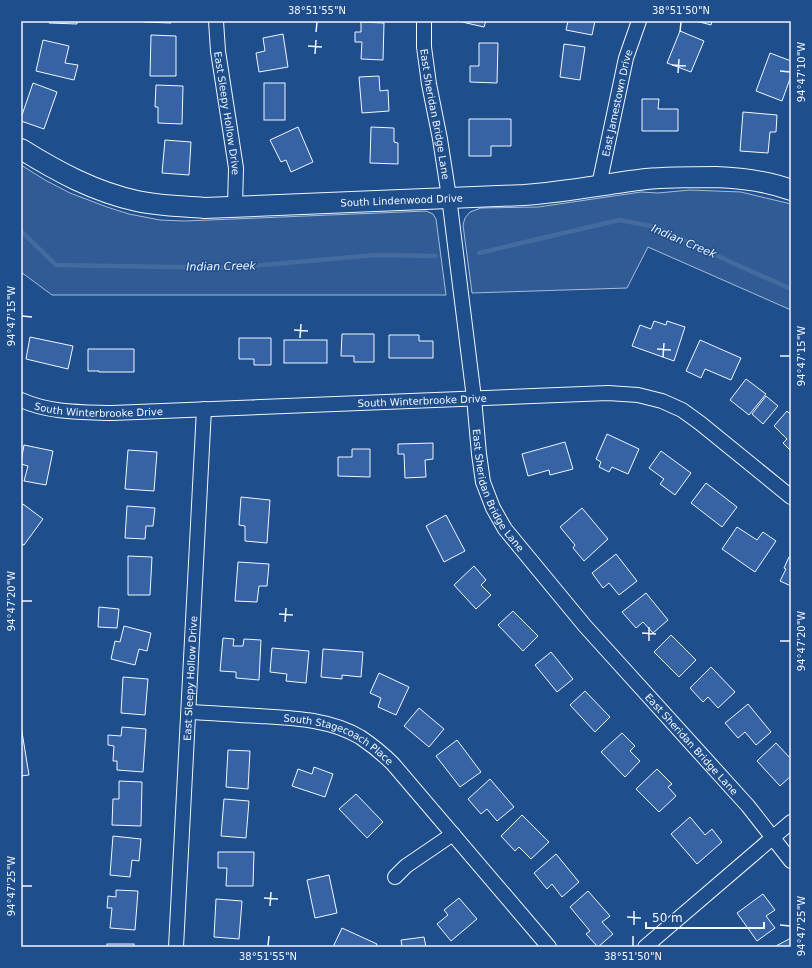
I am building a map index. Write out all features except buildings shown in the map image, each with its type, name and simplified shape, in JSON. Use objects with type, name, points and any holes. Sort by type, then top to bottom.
[{"type":"street","name":"East Sleepy Hollow Drive","points":[[216,21],[218,51],[236,168],[235,206]]},
{"type":"street","name":"East Sheridan Bridge Lane","points":[[424,21],[424,47],[449,198],[474,398],[479,454],[483,482],[493,508],[505,529],[584,626],[748,806],[791,861]]},
{"type":"street","name":"East Jamestown Drive","points":[[599,186],[626,58],[639,21]]},
{"type":"street","name":"South Lindenwood Drive","points":[[21,149],[69,177],[87,186],[115,196],[160,205],[204,208],[548,193],[647,179],[690,176],[739,178],[778,185],[791,190]]},
{"type":"street","name":"South Winterbrooke Drive","points":[[21,400],[37,406],[58,410],[112,413],[608,393],[638,395],[662,401],[682,410],[791,497]]},
{"type":"street","name":"East Sleepy Hollow Drive","points":[[176,947],[204,409]]},
{"type":"street","name":"South Stagecoach Place","points":[[189,712],[291,718],[316,721],[340,728],[359,737],[377,749],[393,764],[548,947]]},
{"type":"street","points":[[645,947],[791,822]]},
{"type":"street","points":[[395,877],[406,866],[453,834]]},
{"type":"shaded area","points":[[21,165],[70,193],[129,214],[160,220],[185,221],[426,211],[433,214],[436,219],[446,295],[52,295],[21,272]]},
{"type":"shaded area","points":[[690,190],[741,192],[791,204],[791,310],[648,247],[627,288],[472,293],[463,225],[465,218],[470,212],[481,208],[538,207],[641,192],[658,193]]},
{"type":"waterway","name":"Indian Creek","points":[[479,253],[619,220],[657,227],[791,289]]},
{"type":"waterway","name":"Indian Creek","points":[[21,231],[56,265],[229,268],[376,255],[435,256]]}]
